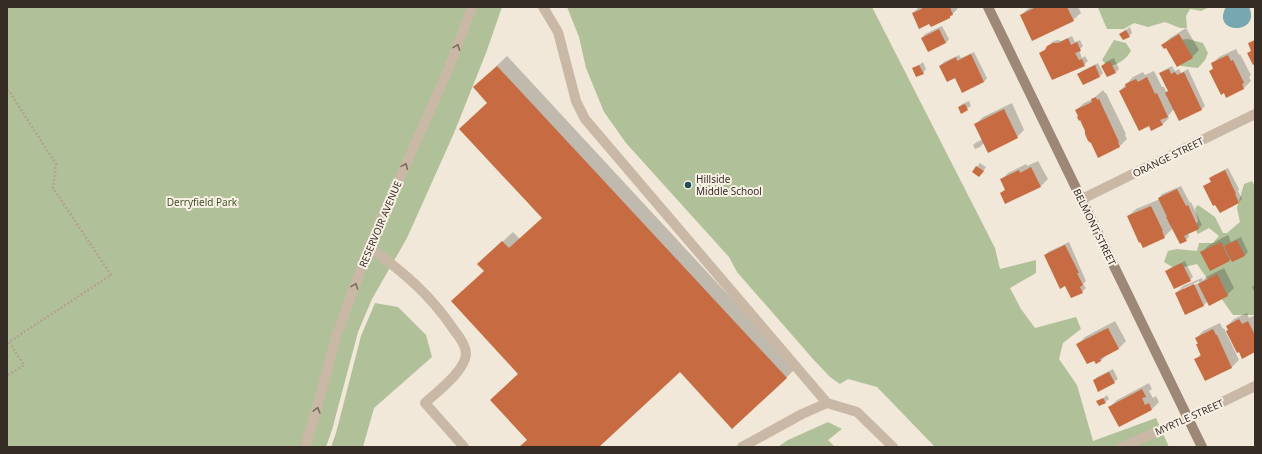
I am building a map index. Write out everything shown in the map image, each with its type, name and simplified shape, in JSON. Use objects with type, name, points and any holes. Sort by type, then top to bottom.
[{"type":"street","name":"RESERVOIR AVENUE","points":[[305,447],[336,337],[368,247],[448,70],[472,7]]},
{"type":"street","points":[[543,7],[558,32],[576,101],[585,119],[828,403],[857,412],[893,447]]},
{"type":"street","name":"BELMONT STREET","points":[[988,7],[1202,447]]},
{"type":"street","name":"ORANGE STREET","points":[[1082,199],[1255,114]]},
{"type":"street","points":[[368,247],[417,285],[441,310],[460,338],[466,354],[462,368],[425,403],[464,447]]},
{"type":"street","name":"MYRTLE STREET","points":[[1122,447],[1200,413],[1255,386]]},
{"type":"street","points":[[742,447],[802,414],[828,403]]},
{"type":"path","points":[[7,90],[56,164],[53,188],[111,275],[9,342],[24,365],[7,376]]},
{"type":"green space","name":"Derryfield Park","points":[[7,7],[502,7],[486,53],[454,133],[407,238],[372,299],[358,332],[332,430],[326,447],[7,447]]},
{"type":"green space","points":[[567,7],[872,7],[995,248],[1000,269],[1036,260],[1036,273],[1010,288],[1021,309],[1035,328],[1076,317],[1081,329],[1063,343],[1059,359],[1077,385],[1093,441],[1156,418],[1169,447],[935,447],[877,387],[848,379],[840,384],[830,377],[737,272],[729,257],[626,143],[604,112],[586,68],[579,37]]},
{"type":"green space","points":[[1210,7],[1201,11],[1190,9],[1186,16],[1187,28],[1180,28],[1165,22],[1148,27],[1134,23],[1124,29],[1107,29],[1098,8]]},
{"type":"green space","points":[[1188,39],[1203,43],[1208,53],[1205,60],[1198,68],[1181,66],[1173,58],[1177,40]]},
{"type":"green space","points":[[1114,40],[1126,43],[1131,51],[1121,61],[1108,67],[1102,60]]},
{"type":"green space","points":[[1252,181],[1255,187],[1255,315],[1233,315],[1197,264],[1176,269],[1164,262],[1168,251],[1177,249],[1197,251],[1199,243],[1213,243],[1219,236],[1209,228],[1198,234],[1194,227],[1198,221],[1195,208],[1198,205],[1215,217],[1223,233],[1227,233],[1240,222],[1237,208],[1244,184]]},
{"type":"green space","points":[[375,303],[398,307],[426,335],[432,357],[374,408],[363,447],[331,447],[361,336]]},
{"type":"green space","points":[[828,422],[842,429],[828,440],[835,447],[778,447],[788,440]]},
{"type":"water","points":[[1226,7],[1249,7],[1251,16],[1249,23],[1243,27],[1230,27],[1225,23],[1223,16]]},
{"type":"building","points":[[921,7],[950,7],[953,15],[931,27],[929,24],[919,29],[912,13],[922,9]]},
{"type":"building","points":[[1036,7],[1067,7],[1074,21],[1032,41],[1020,15]]},
{"type":"building","points":[[939,29],[946,43],[928,52],[921,38]]},
{"type":"building","points":[[1126,30],[1130,37],[1123,40],[1119,34]]},
{"type":"building","points":[[1179,34],[1193,58],[1177,67],[1166,48],[1164,49],[1161,45]]},
{"type":"building","points":[[1068,38],[1071,45],[1077,42],[1081,51],[1075,53],[1079,60],[1082,59],[1085,66],[1052,80],[1039,53],[1045,50],[1047,46]]},
{"type":"building","points":[[1255,40],[1255,64],[1253,65],[1247,53],[1251,51],[1248,43]]},
{"type":"building","points":[[971,54],[984,82],[962,93],[955,78],[947,82],[939,66],[956,57],[957,61]]},
{"type":"building","points":[[1228,55],[1231,61],[1233,60],[1244,83],[1242,84],[1244,89],[1226,98],[1224,93],[1221,95],[1209,71],[1213,69],[1211,63]]},
{"type":"building","points":[[1110,61],[1116,73],[1107,77],[1101,66]]},
{"type":"building","points":[[919,65],[924,74],[916,77],[912,68]]},
{"type":"building","points":[[1095,65],[1100,77],[1083,85],[1077,74]]},
{"type":"building","points":[[497,66],[787,378],[732,429],[680,372],[599,447],[519,447],[527,440],[490,400],[518,374],[451,301],[484,271],[477,264],[502,241],[509,248],[542,218],[459,129],[487,103],[473,87]]},
{"type":"building","points":[[1169,69],[1171,74],[1175,72],[1177,75],[1184,72],[1202,110],[1179,121],[1165,93],[1168,91],[1159,73]]},
{"type":"building","points":[[1147,77],[1155,94],[1157,93],[1168,117],[1160,120],[1163,125],[1151,131],[1149,126],[1139,131],[1119,91],[1126,87],[1125,84],[1136,79],[1138,82]]},
{"type":"building","points":[[1096,97],[1097,100],[1099,99],[1120,147],[1098,158],[1091,143],[1088,141],[1075,110],[1092,102],[1091,99]]},
{"type":"building","points":[[965,104],[968,110],[961,114],[958,107]]},
{"type":"building","points":[[1004,109],[1018,138],[988,153],[974,124]]},
{"type":"building","points":[[976,166],[984,171],[979,177],[972,172]]},
{"type":"building","points":[[1031,167],[1041,187],[1005,204],[1000,193],[1005,190],[1000,179],[1019,170],[1020,173]]},
{"type":"building","points":[[1225,170],[1239,203],[1220,213],[1215,205],[1213,206],[1203,186],[1211,182],[1209,178]]},
{"type":"building","points":[[1177,189],[1186,206],[1188,205],[1199,229],[1184,236],[1187,241],[1180,244],[1158,198]]},
{"type":"building","points":[[1151,206],[1165,238],[1143,248],[1140,242],[1139,243],[1127,216]]},
{"type":"building","points":[[1237,240],[1245,256],[1232,262],[1224,246]]},
{"type":"building","points":[[1221,242],[1230,261],[1210,271],[1200,252]]},
{"type":"building","points":[[1065,245],[1079,273],[1077,273],[1083,285],[1080,287],[1083,293],[1071,298],[1065,286],[1060,289],[1044,255]]},
{"type":"building","points":[[1182,263],[1191,281],[1174,289],[1165,271]]},
{"type":"building","points":[[1217,274],[1228,296],[1209,306],[1198,284]]},
{"type":"building","points":[[1194,284],[1204,306],[1185,315],[1175,293]]},
{"type":"building","points":[[1239,319],[1242,324],[1248,321],[1255,335],[1255,352],[1242,359],[1239,352],[1237,353],[1226,331],[1228,330],[1226,326]]},
{"type":"building","points":[[1108,328],[1119,349],[1100,359],[1101,361],[1096,364],[1094,361],[1087,364],[1076,344]]},
{"type":"building","points":[[1213,329],[1232,368],[1205,381],[1194,359],[1201,356],[1195,338]]},
{"type":"building","points":[[1109,372],[1115,383],[1098,392],[1093,380]]},
{"type":"building","points":[[1142,389],[1146,397],[1142,398],[1145,405],[1149,403],[1152,410],[1119,427],[1108,407]]},
{"type":"building","points":[[1103,398],[1106,403],[1099,406],[1096,401]]},
{"type":"place","name":"Hillside Middle School","points":[[688,185]]}]
